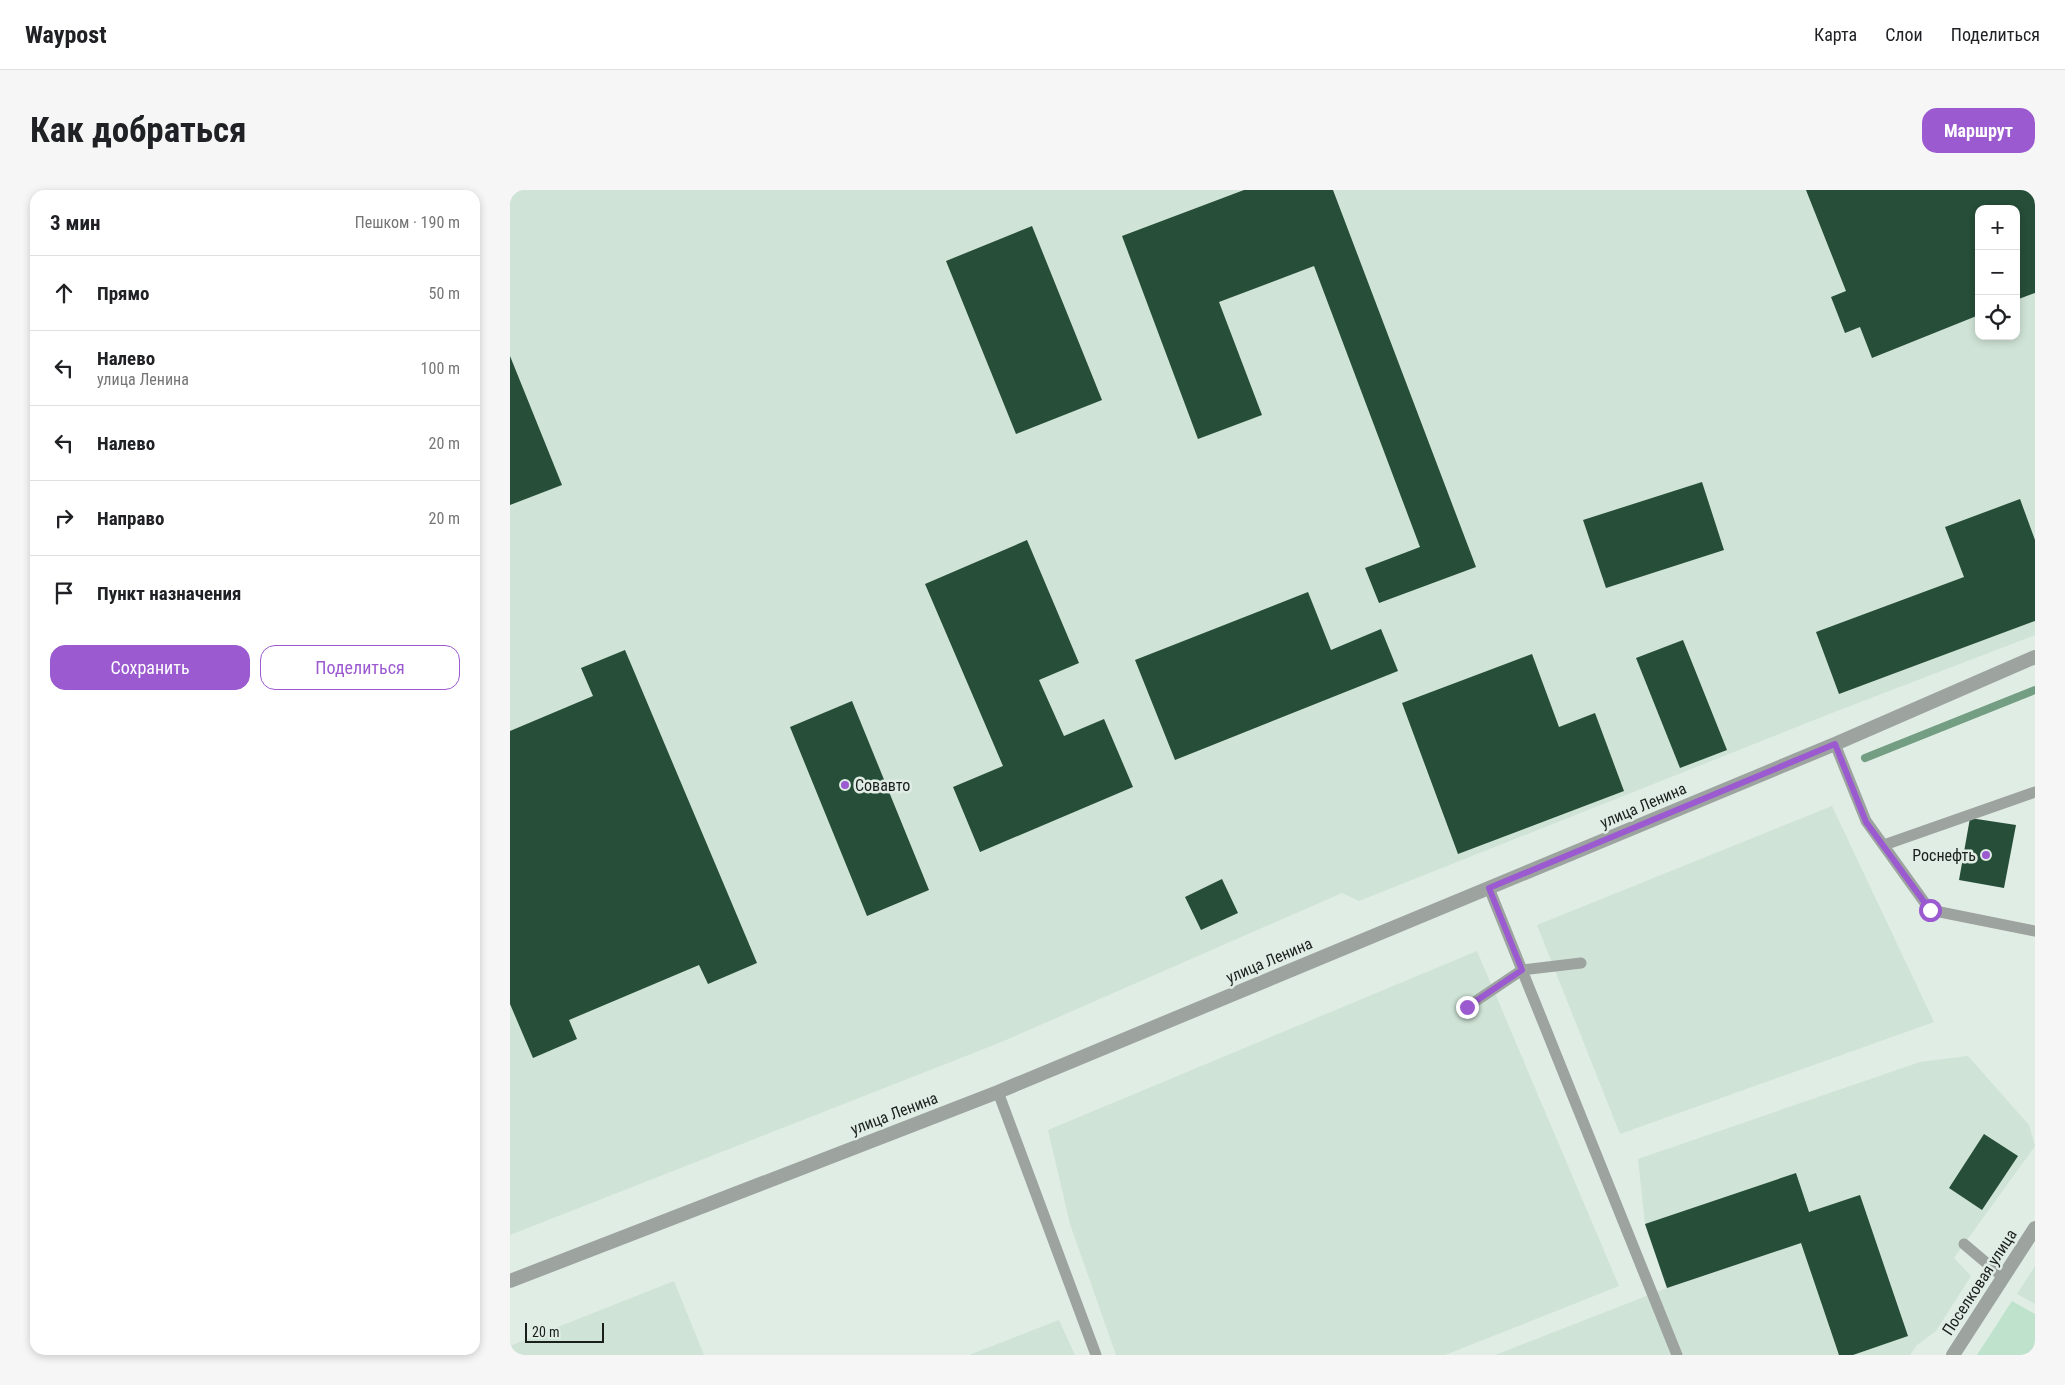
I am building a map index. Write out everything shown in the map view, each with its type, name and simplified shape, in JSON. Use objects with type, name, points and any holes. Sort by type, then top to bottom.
[{"type":"street","name":"улица Ленина","points":[[510,1281],[998,1092],[1835,744],[2035,657]]},
{"type":"street","name":"Поселковая улица","points":[[1953,1355],[2035,1228]]},
{"type":"lane","points":[[1835,744],[1866,822],[1930,910],[2035,931]]},
{"type":"lane","points":[[1884,846],[2035,792]]},
{"type":"lane","points":[[1489,888],[1677,1355]]},
{"type":"lane","points":[[1467,1007],[1522,970],[1581,963]]},
{"type":"lane","points":[[998,1092],[1096,1355]]},
{"type":"lane","points":[[1964,1244],[2003,1277]]},
{"type":"shaded area","points":[[510,190],[2035,190],[2035,635],[1837,711],[1359,901],[1342,893],[999,1043],[510,1235]]},
{"type":"shaded area","points":[[1832,806],[1934,1022],[1620,1134],[1537,925]]},
{"type":"shaded area","points":[[1477,951],[1619,1286],[1445,1355],[1116,1355],[1070,1224],[1048,1130]]},
{"type":"shaded area","points":[[1968,1056],[2029,1125],[2035,1146],[1954,1258],[1971,1276],[1936,1331],[1917,1345],[1910,1355],[1495,1355],[1667,1288],[1645,1224],[1638,1159],[1920,1062]]},
{"type":"shaded area","points":[[2035,1266],[2035,1304],[2017,1294]]},
{"type":"shaded area","points":[[674,1281],[704,1355],[510,1355],[510,1346]]},
{"type":"shaded area","points":[[1059,1320],[1075,1355],[969,1355]]},
{"type":"green space","points":[[2012,1301],[2035,1314],[2035,1355],[1977,1355]]},
{"type":"building","points":[[1244,190],[1333,190],[1476,567],[1379,603],[1365,568],[1420,547],[1314,266],[1219,302],[1262,415],[1198,439],[1122,236]]},
{"type":"building","points":[[1806,190],[2035,190],[2035,293],[2020,299],[2020,205],[1975,205],[1975,317],[1872,358],[1860,327],[1845,333],[1831,297],[1846,291]]},
{"type":"building","points":[[1032,226],[1102,400],[1016,434],[946,261]]},
{"type":"building","points":[[510,356],[562,485],[510,505]]},
{"type":"building","points":[[1702,482],[1724,550],[1606,588],[1583,520]]},
{"type":"building","points":[[2020,499],[2035,540],[2035,621],[1839,694],[1816,632],[1964,577],[1945,527]]},
{"type":"building","points":[[1027,540],[1079,663],[1039,680],[1064,736],[1104,719],[1133,787],[980,852],[953,787],[1003,766],[925,584]]},
{"type":"building","points":[[1308,592],[1331,650],[1381,629],[1398,671],[1175,760],[1135,660]]},
{"type":"building","points":[[1683,640],[1727,750],[1680,768],[1636,658]]},
{"type":"building","points":[[625,650],[757,963],[708,984],[699,965],[569,1020],[577,1039],[533,1058],[510,1004],[510,731],[593,696],[581,668]]},
{"type":"building","points":[[1532,654],[1559,727],[1595,713],[1624,791],[1458,854],[1402,703]]},
{"type":"building","points":[[852,701],[929,890],[867,916],[790,727]]},
{"type":"building","points":[[1970,818],[2016,825],[2004,888],[1959,880]]},
{"type":"building","points":[[1222,879],[1238,913],[1201,930],[1185,897]]},
{"type":"building","points":[[1984,1134],[2018,1156],[1982,1210],[1949,1188]]},
{"type":"building","points":[[1796,1173],[1809,1212],[1860,1195],[1908,1336],[1853,1355],[1839,1355],[1801,1243],[1667,1288],[1645,1224]]},
{"type":"waterway","points":[[1865,758],[2035,690]]},
{"type":"place","name":"Совавто","points":[[845,785]]},
{"type":"place","name":"Роснефть","points":[[1986,855]]},
{"type":"route","points":[[1467,1007],[1522,970],[1489,888],[1835,744],[1866,822],[1930,910]]}]
